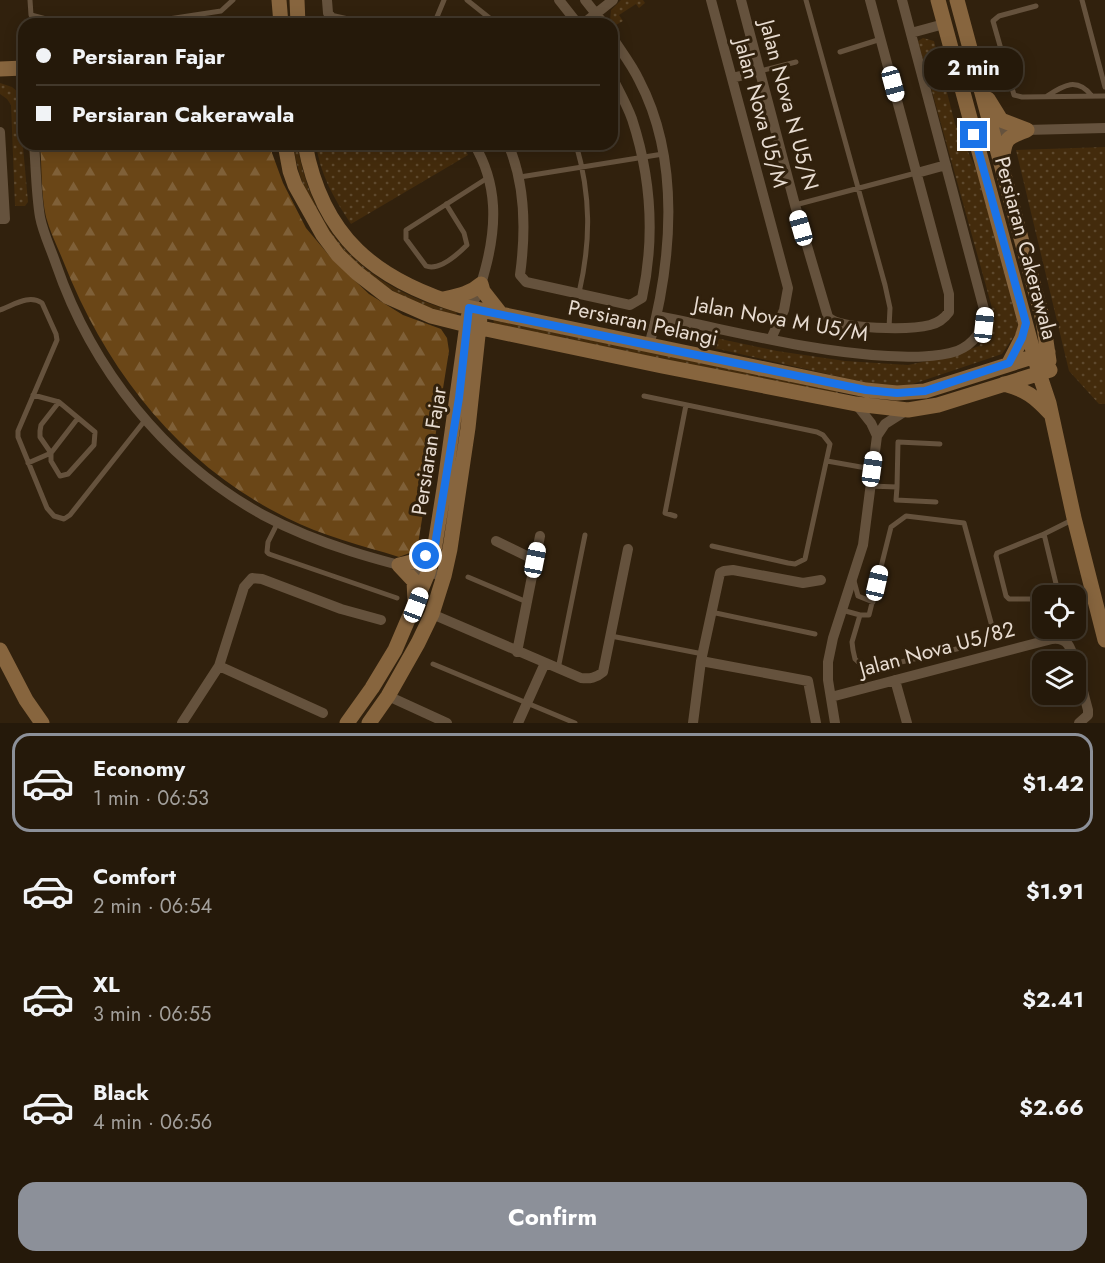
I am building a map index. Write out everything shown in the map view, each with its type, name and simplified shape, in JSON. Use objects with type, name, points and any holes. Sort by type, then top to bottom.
[{"type":"street","points":[[279,0],[280,18]]},
{"type":"street","points":[[297,0],[298,18]]},
{"type":"street","points":[[327,0],[328,13],[332,18]]},
{"type":"street","points":[[559,0],[576,18]]},
{"type":"street","points":[[585,0],[600,18]]},
{"type":"street","points":[[588,18],[613,0]]},
{"type":"street","name":"Jalan Nova U5/M","points":[[711,0],[788,288],[784,310],[771,339]]},
{"type":"street","name":"Jalan Nova N U5/N","points":[[741,0],[795,205],[828,317],[839,324],[889,328]]},
{"type":"street","points":[[870,0],[949,294],[949,312],[943,320],[930,325],[889,328]]},
{"type":"street","name":"Jalan Nova M U5/M","points":[[657,316],[847,354],[910,357],[935,355],[957,351],[979,334],[984,325],[985,313],[902,0]]},
{"type":"street","name":"Persiaran Cakerawala","points":[[938,0],[1026,323],[1041,354]]},
{"type":"street","name":"Persiaran Cakerawala","points":[[957,0],[1043,320],[1041,354],[1049,408],[1105,640]]},
{"type":"street","points":[[911,33],[945,24]]},
{"type":"street","points":[[618,46],[639,79],[654,114],[664,154],[668,210],[661,293],[649,346]]},
{"type":"street","points":[[0,69],[18,68]]},
{"type":"street","points":[[732,78],[760,71]]},
{"type":"street","points":[[979,84],[1001,120],[1027,130]]},
{"type":"street","points":[[510,150],[520,177],[523,202],[520,275],[526,282],[578,295],[630,304],[642,298],[650,234],[647,182],[631,117],[618,90]]},
{"type":"street","points":[[974,135],[991,131],[1105,128]]},
{"type":"street","points":[[1002,169],[1005,141],[1027,130]]},
{"type":"street","points":[[0,132],[5,219],[0,219]]},
{"type":"street","points":[[34,150],[40,217],[71,306],[104,367],[167,443],[228,493],[278,522],[326,543],[444,576]]},
{"type":"street","name":"Persiaran Pelangi","points":[[286,150],[295,185],[323,235],[338,255],[388,297],[413,309],[448,320],[856,404],[908,410],[938,405],[1044,372]]},
{"type":"street","name":"Persiaran Pelangi","points":[[306,150],[317,189],[337,226],[351,243],[390,277],[415,290],[441,299],[477,300],[501,314],[866,390],[897,393],[925,391],[1041,354]]},
{"type":"street","points":[[369,723],[388,696],[432,614],[450,549],[468,428],[473,326],[477,300],[492,244],[494,223],[493,196],[489,177],[477,150]]},
{"type":"street","points":[[917,173],[946,165]]},
{"type":"street","points":[[441,299],[464,295],[476,289],[477,300]]},
{"type":"street","points":[[477,300],[483,291],[501,314]]},
{"type":"street","points":[[448,320],[470,354]]},
{"type":"street","points":[[1009,363],[1022,338],[1026,323]]},
{"type":"street","points":[[470,354],[499,331]]},
{"type":"street","name":"Persiaran Fajar","points":[[347,723],[395,651],[428,573],[470,354]]},
{"type":"street","points":[[1004,384],[1024,390],[1049,408]]},
{"type":"street","points":[[856,404],[871,423],[877,436]]},
{"type":"street","points":[[835,723],[828,680],[828,662],[863,545],[877,436],[885,424],[908,410]]},
{"type":"street","points":[[517,652],[540,536]]},
{"type":"street","points":[[496,541],[535,560]]},
{"type":"street","points":[[399,565],[420,560],[435,545]]},
{"type":"street","points":[[432,614],[558,669],[590,679],[603,672],[628,549]]},
{"type":"street","points":[[399,565],[414,581],[416,605]]},
{"type":"street","points":[[693,723],[702,657],[718,577],[724,571],[733,570],[803,583],[821,580]]},
{"type":"street","points":[[182,723],[219,666],[247,582],[257,578],[332,606],[381,620]]},
{"type":"street","name":"Jalan Nova U5/82","points":[[831,697],[1052,639],[1066,641],[1071,651]]},
{"type":"street","points":[[0,651],[26,700],[42,723]]},
{"type":"street","points":[[702,657],[808,681],[816,723]]},
{"type":"street","points":[[518,723],[544,663]]},
{"type":"street","points":[[219,666],[323,713]]},
{"type":"street","points":[[895,680],[907,723]]},
{"type":"street","points":[[388,696],[447,723]]},
{"type":"street","name":"Jalan Nova U5/82","points":[[1079,723],[1088,715],[1086,703]]},
{"type":"lane","points":[[30,0],[31,15],[42,18]]},
{"type":"lane","points":[[183,18],[221,11],[232,0]]},
{"type":"lane","points":[[436,18],[444,0]]},
{"type":"lane","points":[[467,0],[490,18]]},
{"type":"lane","points":[[806,0],[885,285],[890,308],[889,328]]},
{"type":"lane","points":[[1082,0],[1105,87]]},
{"type":"lane","points":[[1036,6],[999,16],[993,21],[1014,95],[1017,97],[1105,96]]},
{"type":"lane","points":[[840,52],[881,39]]},
{"type":"lane","points":[[760,71],[796,62]]},
{"type":"lane","points":[[1047,97],[1059,89],[1076,84],[1082,86],[1092,96]]},
{"type":"lane","points":[[578,150],[583,167],[589,231],[586,265],[578,295]]},
{"type":"lane","points":[[520,177],[664,154]]},
{"type":"lane","points":[[795,205],[917,173]]},
{"type":"lane","points":[[446,204],[464,233],[466,245],[438,266],[430,268],[426,266],[406,239],[406,230],[446,204],[489,177]]},
{"type":"lane","points":[[0,310],[31,298],[38,300],[42,303],[56,334],[57,339],[18,431],[18,438],[47,508],[54,516],[64,519],[70,514],[146,419]]},
{"type":"lane","points":[[33,395],[59,402],[95,432],[94,444],[68,474],[63,476],[60,476],[51,461],[51,453],[40,437],[41,425],[59,402]]},
{"type":"lane","points":[[644,396],[817,432],[823,435],[830,444],[807,555],[801,562],[788,563],[712,546]]},
{"type":"lane","points":[[675,516],[665,513],[686,405]]},
{"type":"lane","points":[[28,463],[51,453],[78,418]]},
{"type":"lane","points":[[936,502],[896,500],[898,442],[940,444]]},
{"type":"lane","points":[[827,461],[872,469]]},
{"type":"lane","points":[[870,486],[897,487]]},
{"type":"lane","points":[[842,609],[860,615],[869,615],[891,527],[906,516],[964,523],[993,630],[982,643],[867,670],[855,659],[853,650],[852,642],[860,615]]},
{"type":"lane","points":[[1032,599],[1009,599],[1006,596],[997,552],[1044,534],[1074,518]]},
{"type":"lane","points":[[278,522],[268,542],[267,552],[269,554],[397,598]]},
{"type":"lane","points":[[1044,534],[1056,585]]},
{"type":"lane","points":[[558,669],[585,535]]},
{"type":"lane","points":[[853,576],[858,596],[873,602]]},
{"type":"lane","points":[[468,577],[527,602]]},
{"type":"lane","points":[[1086,601],[1094,602]]},
{"type":"lane","points":[[711,612],[815,634]]},
{"type":"lane","points":[[610,636],[702,657]]},
{"type":"lane","points":[[433,664],[575,723]]},
{"type":"shaded area","points":[[621,0],[643,0],[645,3],[639,8],[636,4],[619,15],[623,21],[618,24],[618,18],[610,18],[611,10]]},
{"type":"shaded area","points":[[923,38],[934,41],[955,124],[977,171],[1018,325],[1016,333],[1002,354],[904,387],[867,383],[666,337],[662,333],[664,327],[777,351],[845,361],[908,365],[951,356],[979,346],[993,316],[991,304],[918,41]]},
{"type":"shaded area","points":[[0,83],[18,92],[18,150],[23,150],[28,202],[25,206],[15,206],[11,105],[0,94]]},
{"type":"shaded area","points":[[1105,147],[1105,404],[1099,404],[1069,371],[1016,150]]},
{"type":"shaded area","points":[[294,150],[298,150],[305,177],[316,206],[331,231],[349,254],[371,273],[396,289],[424,302],[456,312],[457,315],[426,306],[397,293],[371,276],[348,255],[328,232],[312,205],[300,176]]},
{"type":"shaded area","points":[[317,150],[465,150],[468,155],[351,224],[329,186]]},
{"type":"shaded area","points":[[494,320],[838,391],[837,395],[493,324]]},
{"type":"green space","points":[[40,150],[272,150],[283,183],[306,228],[333,260],[369,294],[403,315],[441,329],[447,338],[449,351],[418,544],[412,552],[399,557],[328,535],[287,518],[249,497],[213,472],[181,443],[152,412],[102,342],[54,240],[44,208]]},
{"type":"route","points":[[426,556],[435,545],[459,398],[469,308],[866,390],[897,393],[925,391],[1009,363],[1022,338],[1026,323],[974,135]]}]
